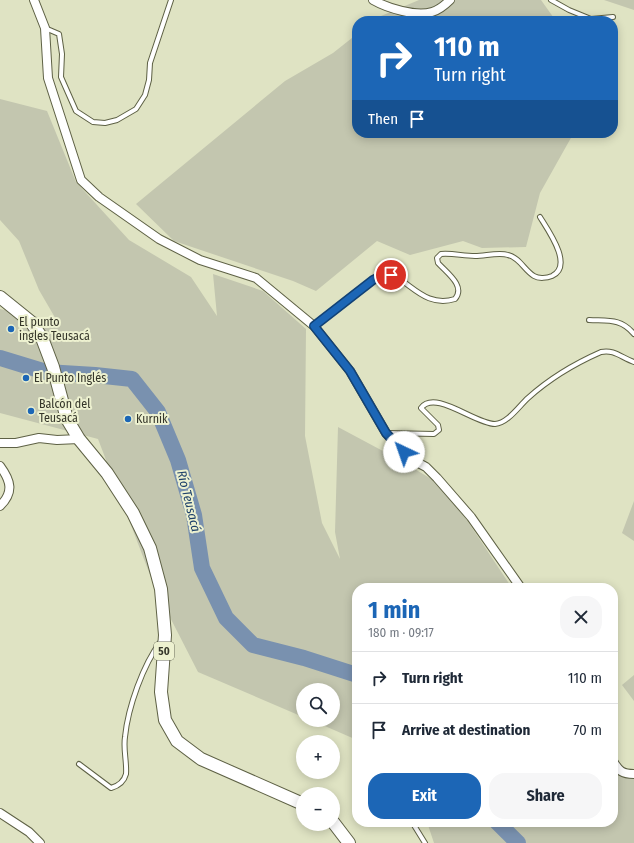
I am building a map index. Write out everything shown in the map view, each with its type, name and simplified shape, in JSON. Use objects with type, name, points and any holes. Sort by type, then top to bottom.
[{"type":"main road","name":"50","points":[[0,297],[31,322],[42,338],[53,367],[59,395],[67,419],[79,439],[107,473],[132,513],[150,548],[161,588],[165,635],[161,692],[165,720],[178,741],[201,759],[296,801]]},
{"type":"main road","points":[[340,831],[349,843]]},
{"type":"street","points":[[34,0],[45,28],[48,78],[81,180],[99,197],[159,239],[200,260],[256,278],[314,326],[350,371],[386,433],[409,458],[426,467],[441,482],[471,517],[517,583]]},
{"type":"street","points":[[374,0],[382,5],[405,11],[431,12],[445,6],[450,0]]},
{"type":"street","points":[[0,443],[16,443],[39,438],[57,440],[79,439]]},
{"type":"street","points":[[0,466],[10,485],[7,499],[0,506]]},
{"type":"street","points":[[618,769],[624,774],[634,774]]},
{"type":"street","points":[[0,813],[29,832],[40,843]]},
{"type":"lane","points":[[45,28],[58,34],[62,54],[61,77],[76,111],[93,122],[104,123],[117,120],[136,110],[145,95],[150,80],[150,63],[171,0]]},
{"type":"lane","points":[[551,0],[569,10],[586,16]]},
{"type":"lane","points":[[314,326],[346,300],[383,275],[391,275],[419,294],[436,301],[455,299],[459,294],[459,288],[438,263],[437,258],[441,254],[454,253],[472,256],[507,254],[516,258],[534,276],[543,278],[553,276],[560,269],[561,257],[540,217]]},
{"type":"lane","points":[[588,320],[616,321],[624,324],[634,334]]},
{"type":"lane","points":[[386,433],[434,434],[439,430],[438,425],[421,408],[425,403],[431,401],[450,407],[488,423],[496,424],[503,421],[529,397],[554,379],[601,352],[608,350],[634,362]]},
{"type":"lane","points":[[79,764],[111,788],[122,782],[126,774],[124,737],[130,713],[150,656],[165,635]]},
{"type":"lane","points":[[415,827],[425,843]]},
{"type":"green space","points":[[419,0],[541,0],[552,16],[381,16]]},
{"type":"green space","points":[[604,0],[634,0],[634,10]]},
{"type":"green space","points":[[352,38],[352,138],[571,138],[540,193],[526,247],[482,248],[463,241],[410,255],[377,241],[316,291],[293,281],[174,241],[136,204],[285,81],[333,53]]},
{"type":"green space","points":[[0,99],[47,111],[76,182],[129,240],[191,277],[217,316],[213,274],[263,291],[306,329],[305,436],[322,523],[340,559],[335,532],[338,427],[396,458],[445,487],[509,583],[352,583],[352,738],[327,727],[340,727],[340,683],[296,683],[296,714],[198,672],[155,588],[98,439],[0,413],[0,309],[57,321],[39,290],[19,241],[0,220]]},
{"type":"green space","points":[[634,501],[634,541],[622,533]]},
{"type":"green space","points":[[634,675],[634,701],[622,685]]},
{"type":"green space","points":[[618,768],[621,772],[634,773],[634,843],[434,843],[429,827],[618,827]]},
{"type":"waterway","name":"Río Teusacá","points":[[0,358],[46,372],[132,379],[158,412],[178,460],[194,515],[202,568],[226,618],[253,645],[304,658],[352,673]]},
{"type":"waterway","name":"Río Teusacá","points":[[502,827],[518,843]]},
{"type":"place","name":"El punto ingles Teusacá","points":[[11,329]]},
{"type":"place","name":"El Punto Inglés","points":[[26,378]]},
{"type":"place","name":"Balcón del Teusacá","points":[[31,411]]},
{"type":"place","name":"Kurnik","points":[[128,419]]},
{"type":"route","points":[[391,275],[383,275],[373,280],[314,326],[350,371],[386,433],[404,452]]}]
